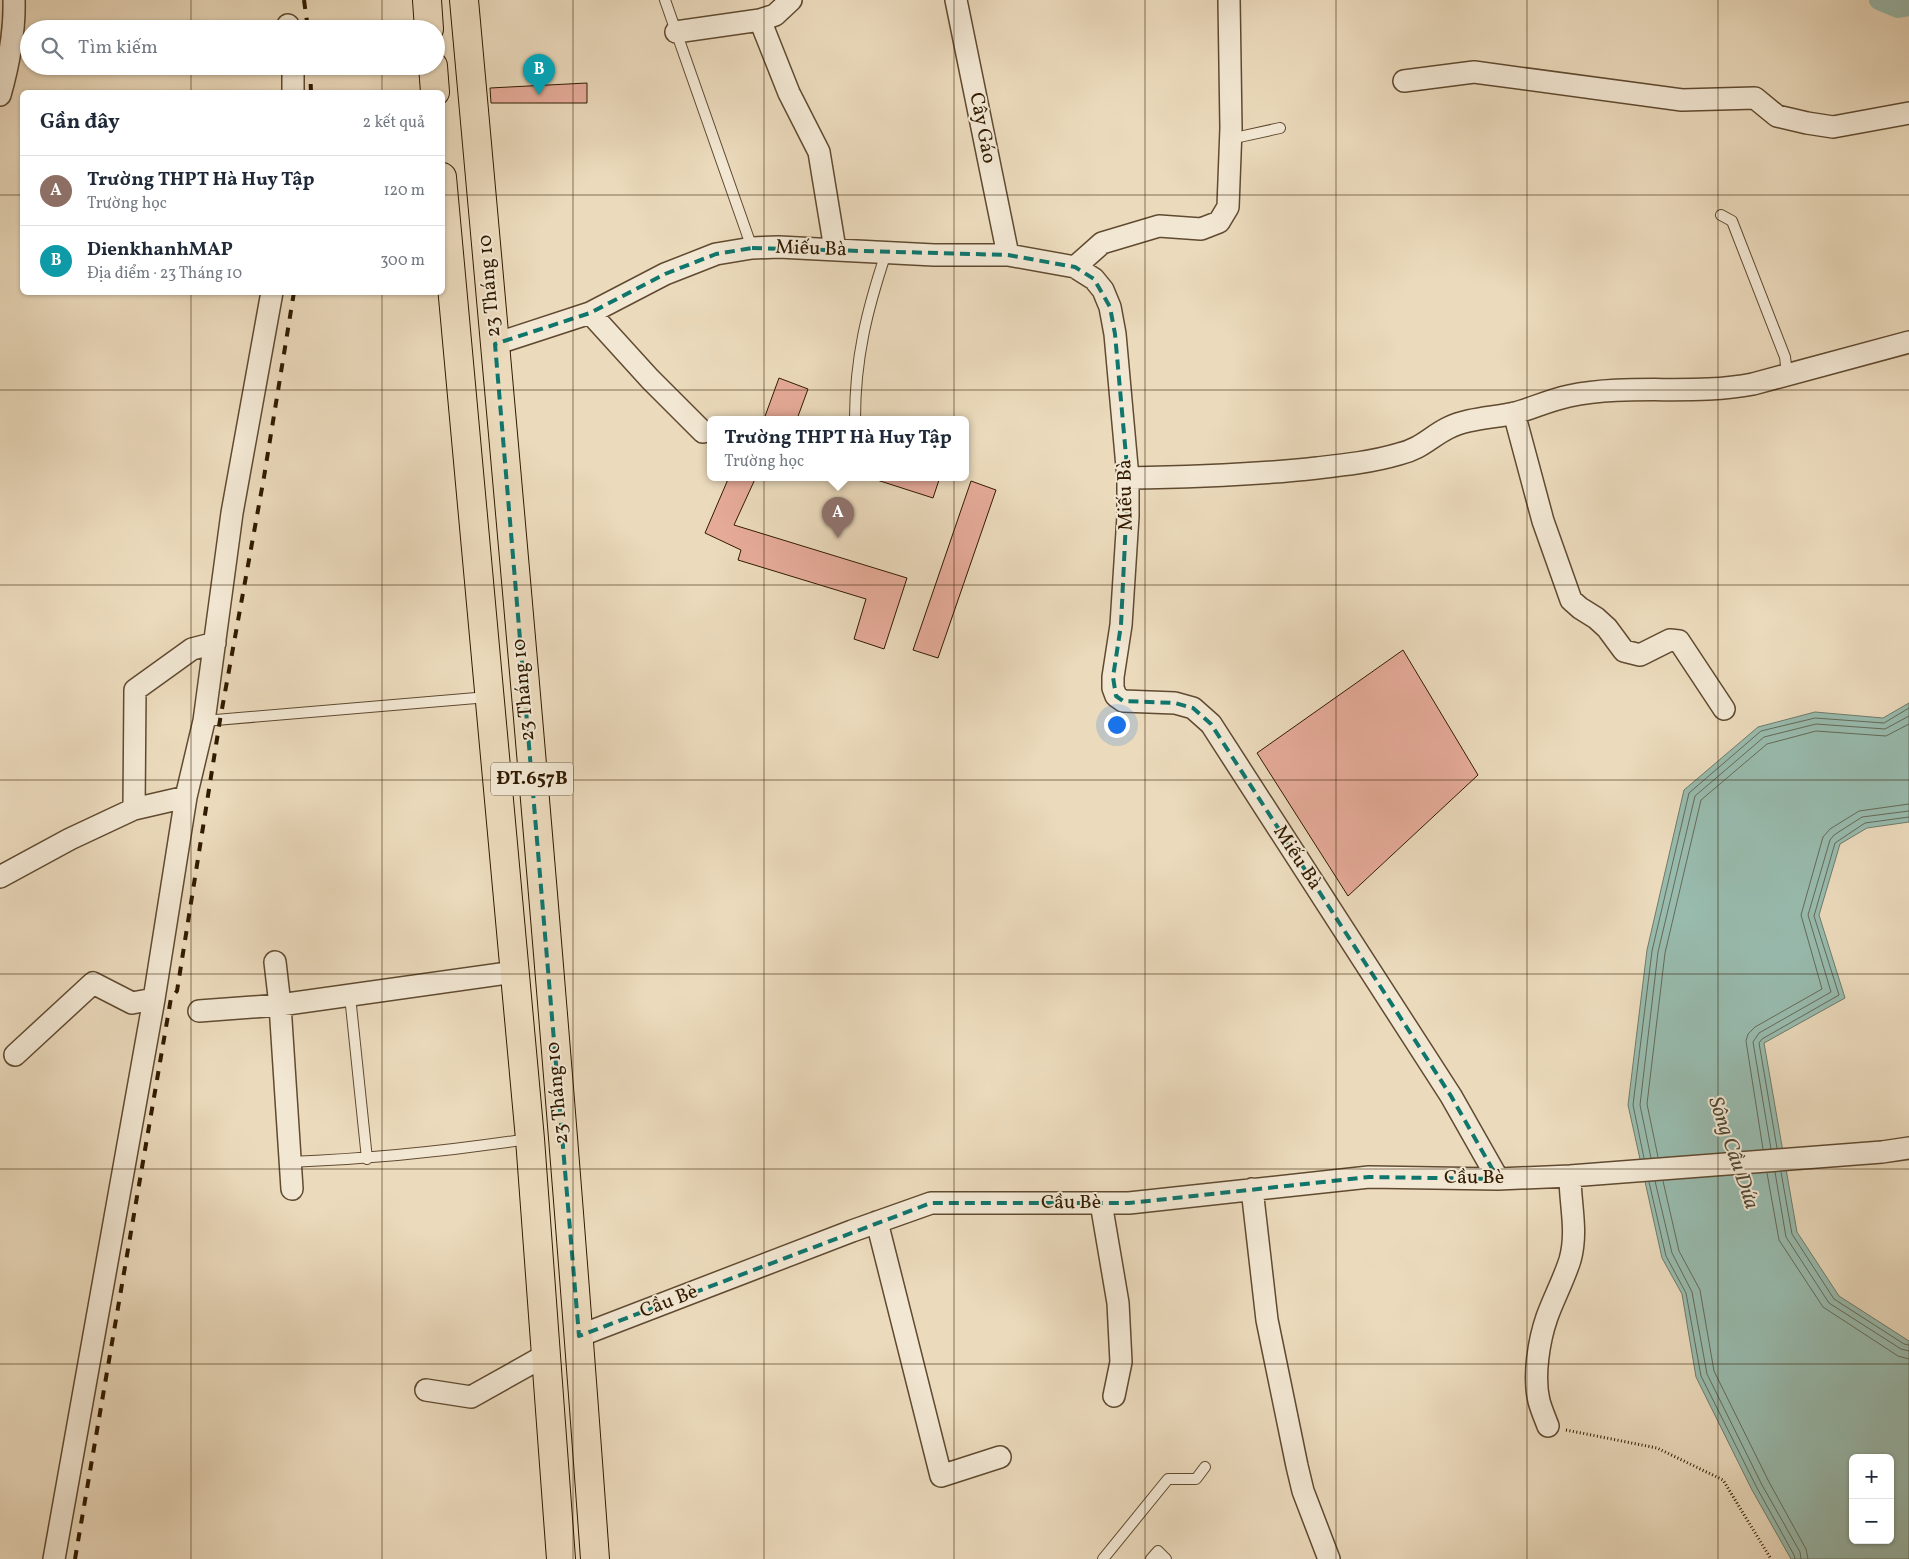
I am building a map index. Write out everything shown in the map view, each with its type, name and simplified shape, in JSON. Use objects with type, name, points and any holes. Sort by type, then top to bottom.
[{"type":"main road","points":[[427,0],[428,20]]},
{"type":"main road","name":"23 Tháng 10","points":[[464,0],[579,1336],[595,1559]]},
{"type":"main road","points":[[434,75],[435,90]]},
{"type":"main road","name":"23 Tháng 10","points":[[445,208],[530,1139],[561,1559]]},
{"type":"main road","points":[[458,348],[495,344]]},
{"type":"main road","points":[[546,1355],[579,1336]]},
{"type":"street","points":[[0,94],[10,57],[15,23],[14,0]]},
{"type":"street","points":[[676,32],[760,20],[775,15],[791,0]]},
{"type":"street","name":"Cây Gáo","points":[[956,0],[1008,255]]},
{"type":"street","points":[[1075,267],[1102,243],[1159,226],[1201,229],[1219,222],[1228,207],[1230,139],[1229,0]]},
{"type":"street","points":[[760,20],[789,93],[819,152],[835,249]]},
{"type":"street","points":[[1404,81],[1474,72],[1682,100],[1755,98],[1776,116],[1834,127],[1909,113]]},
{"type":"street","points":[[293,75],[293,90]]},
{"type":"street","name":"Miếu Bà","points":[[495,344],[590,313],[665,274],[716,254],[752,248],[835,249],[934,255],[1008,255],[1075,267],[1094,279],[1103,290],[1110,306],[1116,334],[1128,478],[1128,516],[1122,616],[1113,676],[1113,688],[1116,696],[1123,701],[1175,703],[1193,708],[1211,724],[1450,1096],[1498,1180]]},
{"type":"street","points":[[54,1559],[154,999],[186,797],[204,721],[232,513],[271,295]]},
{"type":"street","points":[[590,313],[650,379],[703,432]]},
{"type":"street","points":[[1128,478],[1220,477],[1278,473],[1349,464],[1398,455],[1418,448],[1448,428],[1466,421],[1514,413],[1567,397],[1603,390],[1729,389],[1909,342]]},
{"type":"street","points":[[1514,413],[1543,521],[1571,600],[1607,628],[1624,651],[1640,655],[1670,640],[1679,641],[1724,709]]},
{"type":"street","points":[[134,809],[135,690],[192,650],[215,643]]},
{"type":"street","points":[[0,877],[70,839],[134,809],[186,797]]},
{"type":"street","points":[[275,962],[280,1005],[292,1189]]},
{"type":"street","points":[[199,1011],[280,1005],[514,972]]},
{"type":"street","points":[[15,1055],[93,983],[132,1003],[154,999]]},
{"type":"street","name":"Cầu Bè","points":[[579,1336],[931,1202],[1129,1203],[1369,1177],[1498,1180],[1578,1176],[1882,1152],[1909,1148]]},
{"type":"street","points":[[1548,1426],[1539,1399],[1538,1367],[1540,1347],[1546,1319],[1570,1260],[1574,1220],[1570,1198],[1578,1176]]},
{"type":"street","points":[[1252,1190],[1267,1320],[1297,1466],[1304,1491],[1329,1559]]},
{"type":"street","points":[[1101,1203],[1118,1303],[1121,1362],[1114,1396]]},
{"type":"street","points":[[877,1222],[941,1476],[1000,1457]]},
{"type":"street","points":[[426,1390],[471,1397],[546,1355]]},
{"type":"lane","points":[[665,0],[752,248]]},
{"type":"lane","points":[[1230,139],[1280,128]]},
{"type":"lane","points":[[1721,215],[1732,221],[1785,357],[1787,374]]},
{"type":"lane","points":[[855,416],[855,386],[864,327],[886,253]]},
{"type":"lane","points":[[204,721],[489,696]]},
{"type":"lane","points":[[350,996],[367,1159]]},
{"type":"lane","points":[[290,1162],[367,1159],[454,1150],[530,1139]]},
{"type":"lane","points":[[1103,1559],[1168,1479],[1196,1480],[1204,1467]]},
{"type":"lane","points":[[1151,1559],[1158,1551],[1166,1559]]},
{"type":"path","points":[[1548,1426],[1658,1448],[1723,1480],[1771,1559]]},
{"type":"highlighted area","points":[[752,248],[1008,255],[1075,267],[1094,279],[1110,307],[1115,334],[1128,478],[1121,625],[1113,677],[1116,696],[1123,701],[1175,703],[1193,708],[1211,724],[1451,1096],[1498,1179],[1369,1177],[1129,1203],[931,1203],[579,1336],[495,344],[590,313],[665,274],[716,254]]},
{"type":"water","name":"Sông Cầu Dứa","points":[[1909,703],[1909,822],[1867,828],[1840,844],[1819,915],[1845,998],[1764,1043],[1797,1232],[1839,1296],[1909,1341],[1909,1559],[1791,1559],[1752,1490],[1696,1377],[1682,1294],[1662,1258],[1628,1105],[1647,950],[1684,790],[1758,727],[1815,712],[1883,718]]},
{"type":"building","points":[[587,83],[587,103],[491,103],[490,88]]},
{"type":"building","points":[[779,378],[808,389],[798,416],[765,416]]},
{"type":"building","points":[[727,481],[754,481],[734,525],[907,578],[884,649],[854,639],[866,599],[738,560],[741,550],[705,533]]},
{"type":"building","points":[[880,481],[939,481],[933,498]]},
{"type":"building","points":[[971,481],[996,490],[938,658],[913,650]]},
{"type":"building","points":[[1403,650],[1478,775],[1348,896],[1257,753]]},
{"type":"waterway","points":[[1879,0],[1898,8],[1909,6]]},
{"type":"railway","points":[[304,0],[307,20]]},
{"type":"railway","points":[[310,75],[311,90]]},
{"type":"railway","points":[[75,1559],[171,998],[177,991],[220,720],[264,477],[294,295]]},
{"type":"place","name":"DienkhanhMAP","points":[[539,95]]},
{"type":"place","name":"Trường THPT Hà Huy Tập","points":[[838,538]]}]
